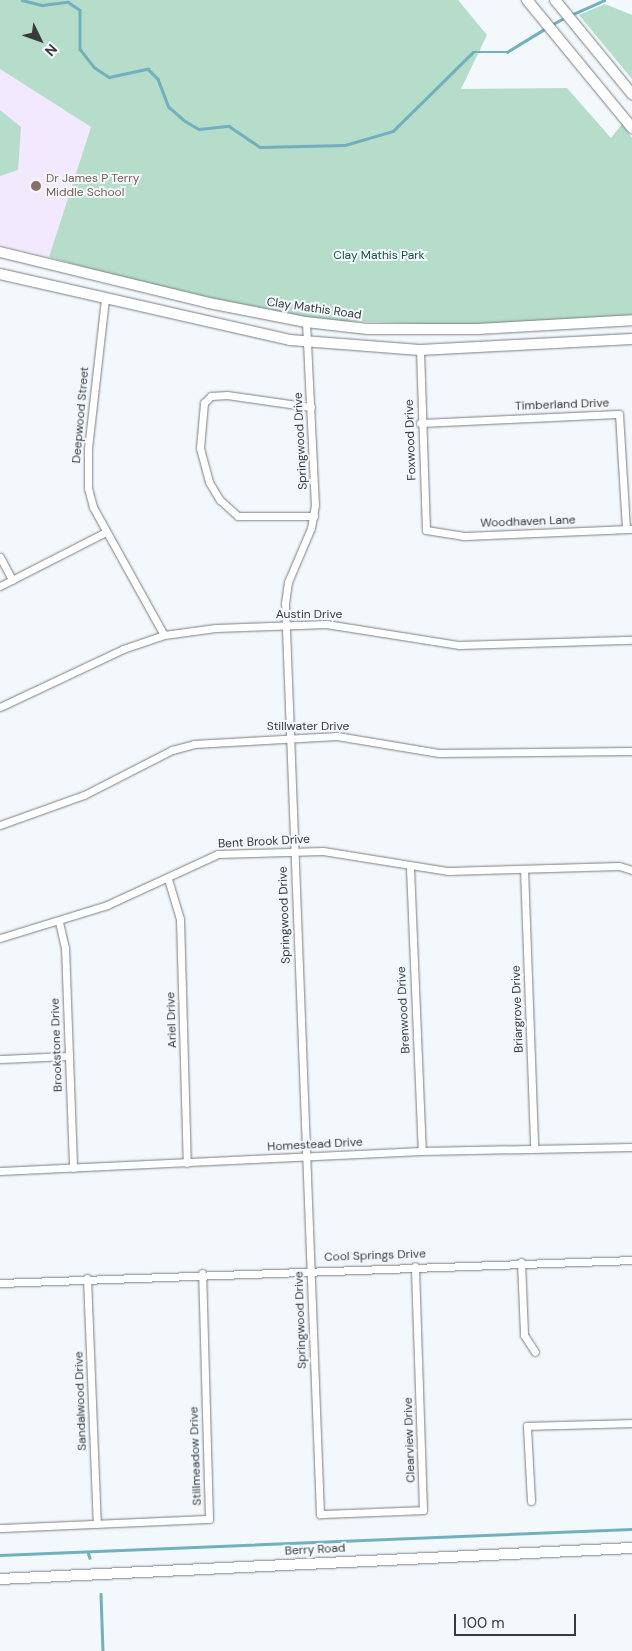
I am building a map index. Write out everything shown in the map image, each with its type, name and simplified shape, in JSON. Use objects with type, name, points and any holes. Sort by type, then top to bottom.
[{"type":"main road","points":[[526,0],[632,128]]},
{"type":"main road","points":[[555,0],[632,94]]},
{"type":"main road","name":"Clay Mathis Road","points":[[0,252],[209,303],[306,322],[368,328],[478,329],[632,320]]},
{"type":"main road","points":[[0,274],[248,333],[306,341],[420,350],[632,339]]},
{"type":"main road","name":"Berry Road","points":[[0,1579],[632,1548]]},
{"type":"street","name":"Deepwood Street","points":[[105,298],[88,475],[93,507],[164,635]]},
{"type":"street","name":"Springwood Drive","points":[[306,322],[316,472],[314,516],[288,582],[286,626],[320,1514]]},
{"type":"street","name":"Foxwood Drive","points":[[420,350],[420,423],[426,530]]},
{"type":"street","points":[[311,407],[227,395],[211,396],[204,403],[200,448],[209,482],[220,500],[238,516],[314,516]]},
{"type":"street","name":"Timberland Drive","points":[[420,423],[619,414],[629,529]]},
{"type":"street","name":"Woodhaven Lane","points":[[426,530],[463,536],[629,529]]},
{"type":"street","points":[[0,586],[106,532]]},
{"type":"street","points":[[0,557],[12,580]]},
{"type":"street","name":"Austin Drive","points":[[0,707],[123,649],[164,635],[286,626],[350,626],[459,645],[632,640]]},
{"type":"street","name":"Stillwater Drive","points":[[0,825],[84,795],[172,750],[194,744],[291,737],[337,736],[439,753],[632,751]]},
{"type":"street","name":"Bent Brook Drive","points":[[0,938],[59,922],[168,879],[218,854],[294,850],[323,851],[410,868],[524,869],[619,866],[632,870]]},
{"type":"street","name":"Brenwood Drive","points":[[410,868],[422,1151]]},
{"type":"street","name":"Briargrove Drive","points":[[524,869],[534,1147]]},
{"type":"street","name":"Ariel Drive","points":[[168,879],[180,919],[187,1163]]},
{"type":"street","name":"Brookstone Drive","points":[[59,922],[65,947],[73,1168]]},
{"type":"street","points":[[0,1059],[69,1056]]},
{"type":"street","name":"Homestead Drive","points":[[0,1171],[422,1151],[534,1147],[632,1147]]},
{"type":"street","name":"Cool Springs Drive","points":[[0,1283],[202,1273],[632,1260]]},
{"type":"street","points":[[521,1262],[524,1335],[535,1352]]},
{"type":"street","name":"Clearview Drive","points":[[320,1514],[424,1510],[415,1266]]},
{"type":"street","name":"Stillmeadow Drive","points":[[0,1528],[209,1519],[202,1273]]},
{"type":"street","name":"Sandalwood Drive","points":[[87,1278],[97,1524]]},
{"type":"street","points":[[531,1501],[527,1426],[632,1423]]},
{"type":"shaded area","name":"Dr James P Terry Middle School","points":[[0,69],[91,127],[49,257],[0,245]]},
{"type":"green space","name":"Clay Mathis Park","points":[[0,0],[458,0],[487,35],[461,89],[567,88],[611,138],[622,124],[632,138],[632,316],[455,325],[314,320],[149,286],[49,257],[91,127],[0,69]]},
{"type":"green space","points":[[605,4],[632,15],[632,79],[579,15]]},
{"type":"green space","points":[[0,110],[21,127],[18,170],[0,176]]},
{"type":"waterway","points":[[22,0],[42,5],[68,2],[80,10],[80,49],[94,67],[109,77],[148,69],[158,79],[169,107],[185,121],[199,129],[229,126],[260,147],[345,145],[393,131],[473,52],[507,52],[546,28]]},
{"type":"waterway","points":[[571,15],[604,0]]},
{"type":"waterway","points":[[551,25],[566,17]]},
{"type":"waterway","points":[[0,1555],[632,1529]]},
{"type":"waterway","points":[[88,1552],[90,1558]]},
{"type":"waterway","points":[[101,1594],[103,1651]]},
{"type":"place","name":"Dr James P Terry Middle School","points":[[36,186]]}]
